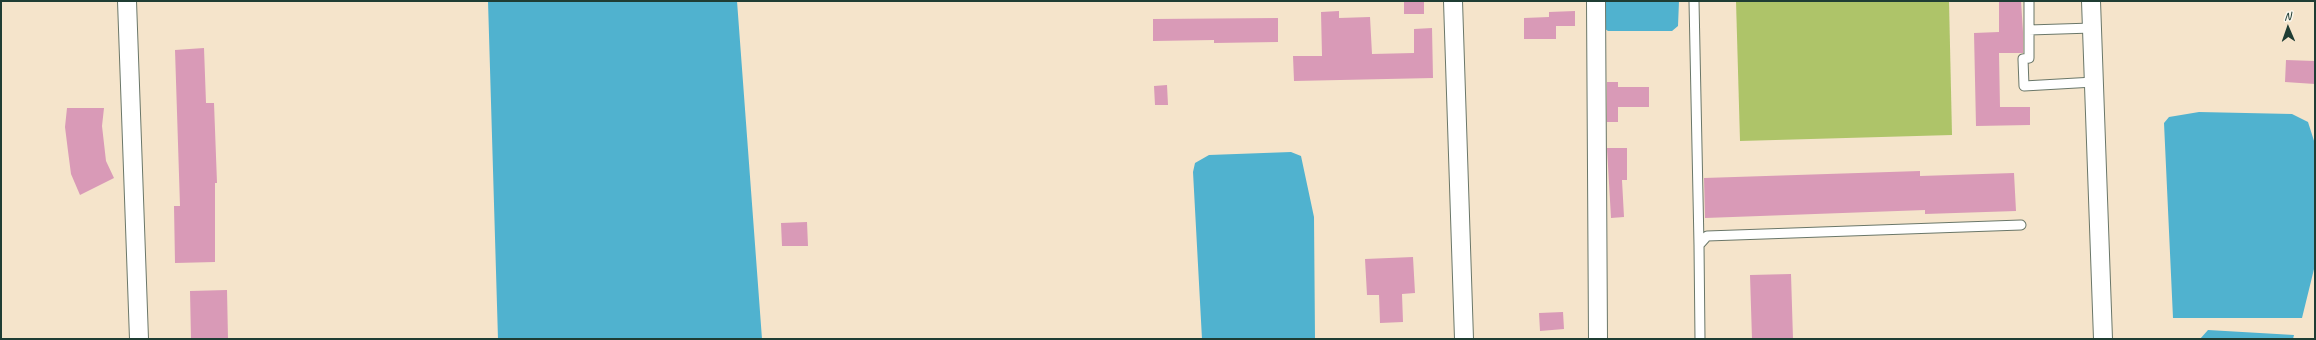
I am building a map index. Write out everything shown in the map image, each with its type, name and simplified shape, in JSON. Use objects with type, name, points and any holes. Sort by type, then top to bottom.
[{"type":"street","points":[[127,1],[139,339]]},
{"type":"street","points":[[1453,1],[1464,339]]},
{"type":"street","points":[[1596,1],[1598,339]]},
{"type":"street","points":[[2092,1],[2103,339]]},
{"type":"lane","points":[[1694,1],[1700,339]]},
{"type":"lane","points":[[2029,1],[2029,58],[2023,59],[2024,86],[2094,82]]},
{"type":"lane","points":[[2029,30],[2092,28]]},
{"type":"lane","points":[[1699,245],[1707,236],[1713,234],[2022,225]]},
{"type":"green space","points":[[1736,1],[1949,1],[1952,135],[1740,141]]},
{"type":"water","points":[[488,1],[737,1],[762,339],[498,339]]},
{"type":"water","points":[[1603,1],[1679,1],[1678,26],[1672,31],[1608,31],[1605,29]]},
{"type":"water","points":[[2199,112],[2292,114],[2308,122],[2315,144],[2315,265],[2302,318],[2173,318],[2164,123],[2169,117]]},
{"type":"water","points":[[1291,152],[1301,156],[1314,217],[1315,339],[1202,339],[1193,172],[1195,163],[1209,155]]},
{"type":"water","points":[[2208,330],[2294,335],[2293,339],[2200,339]]},
{"type":"building","points":[[1404,1],[1424,1],[1424,14],[1404,14]]},
{"type":"building","points":[[1999,1],[2021,1],[2023,32],[2023,53],[1999,53],[2000,107],[2030,107],[2030,125],[1976,126],[1974,33],[1999,32]]},
{"type":"building","points":[[1339,11],[1339,18],[1370,17],[1372,54],[1414,53],[1414,29],[1432,28],[1433,78],[1294,81],[1293,56],[1322,56],[1321,12]]},
{"type":"building","points":[[1575,11],[1575,26],[1556,26],[1556,39],[1524,39],[1524,18],[1549,17],[1549,12]]},
{"type":"building","points":[[1278,18],[1278,42],[1214,43],[1214,40],[1153,41],[1153,19]]},
{"type":"building","points":[[204,48],[206,103],[214,103],[217,183],[215,183],[215,262],[175,263],[174,206],[180,206],[175,50]]},
{"type":"building","points":[[2286,60],[2315,61],[2315,84],[2285,82]]},
{"type":"building","points":[[1607,82],[1618,82],[1618,87],[1649,87],[1649,107],[1618,107],[1618,122],[1607,122]]},
{"type":"building","points":[[1167,85],[1168,105],[1155,105],[1154,86]]},
{"type":"building","points":[[67,108],[104,108],[102,126],[106,161],[114,178],[80,195],[71,174],[65,127]]},
{"type":"building","points":[[1607,148],[1627,148],[1627,180],[1622,180],[1624,217],[1611,218]]},
{"type":"building","points":[[1920,171],[1920,176],[2014,173],[2016,211],[1925,214],[1925,210],[1705,218],[1704,178]]},
{"type":"building","points":[[807,222],[808,246],[782,246],[781,223]]},
{"type":"building","points":[[1413,257],[1415,293],[1402,294],[1403,322],[1380,323],[1379,295],[1367,295],[1365,259]]},
{"type":"building","points":[[1791,274],[1793,339],[1752,339],[1750,275]]},
{"type":"building","points":[[227,290],[228,339],[191,339],[190,291]]},
{"type":"building","points":[[1563,312],[1564,329],[1540,331],[1539,313]]}]
